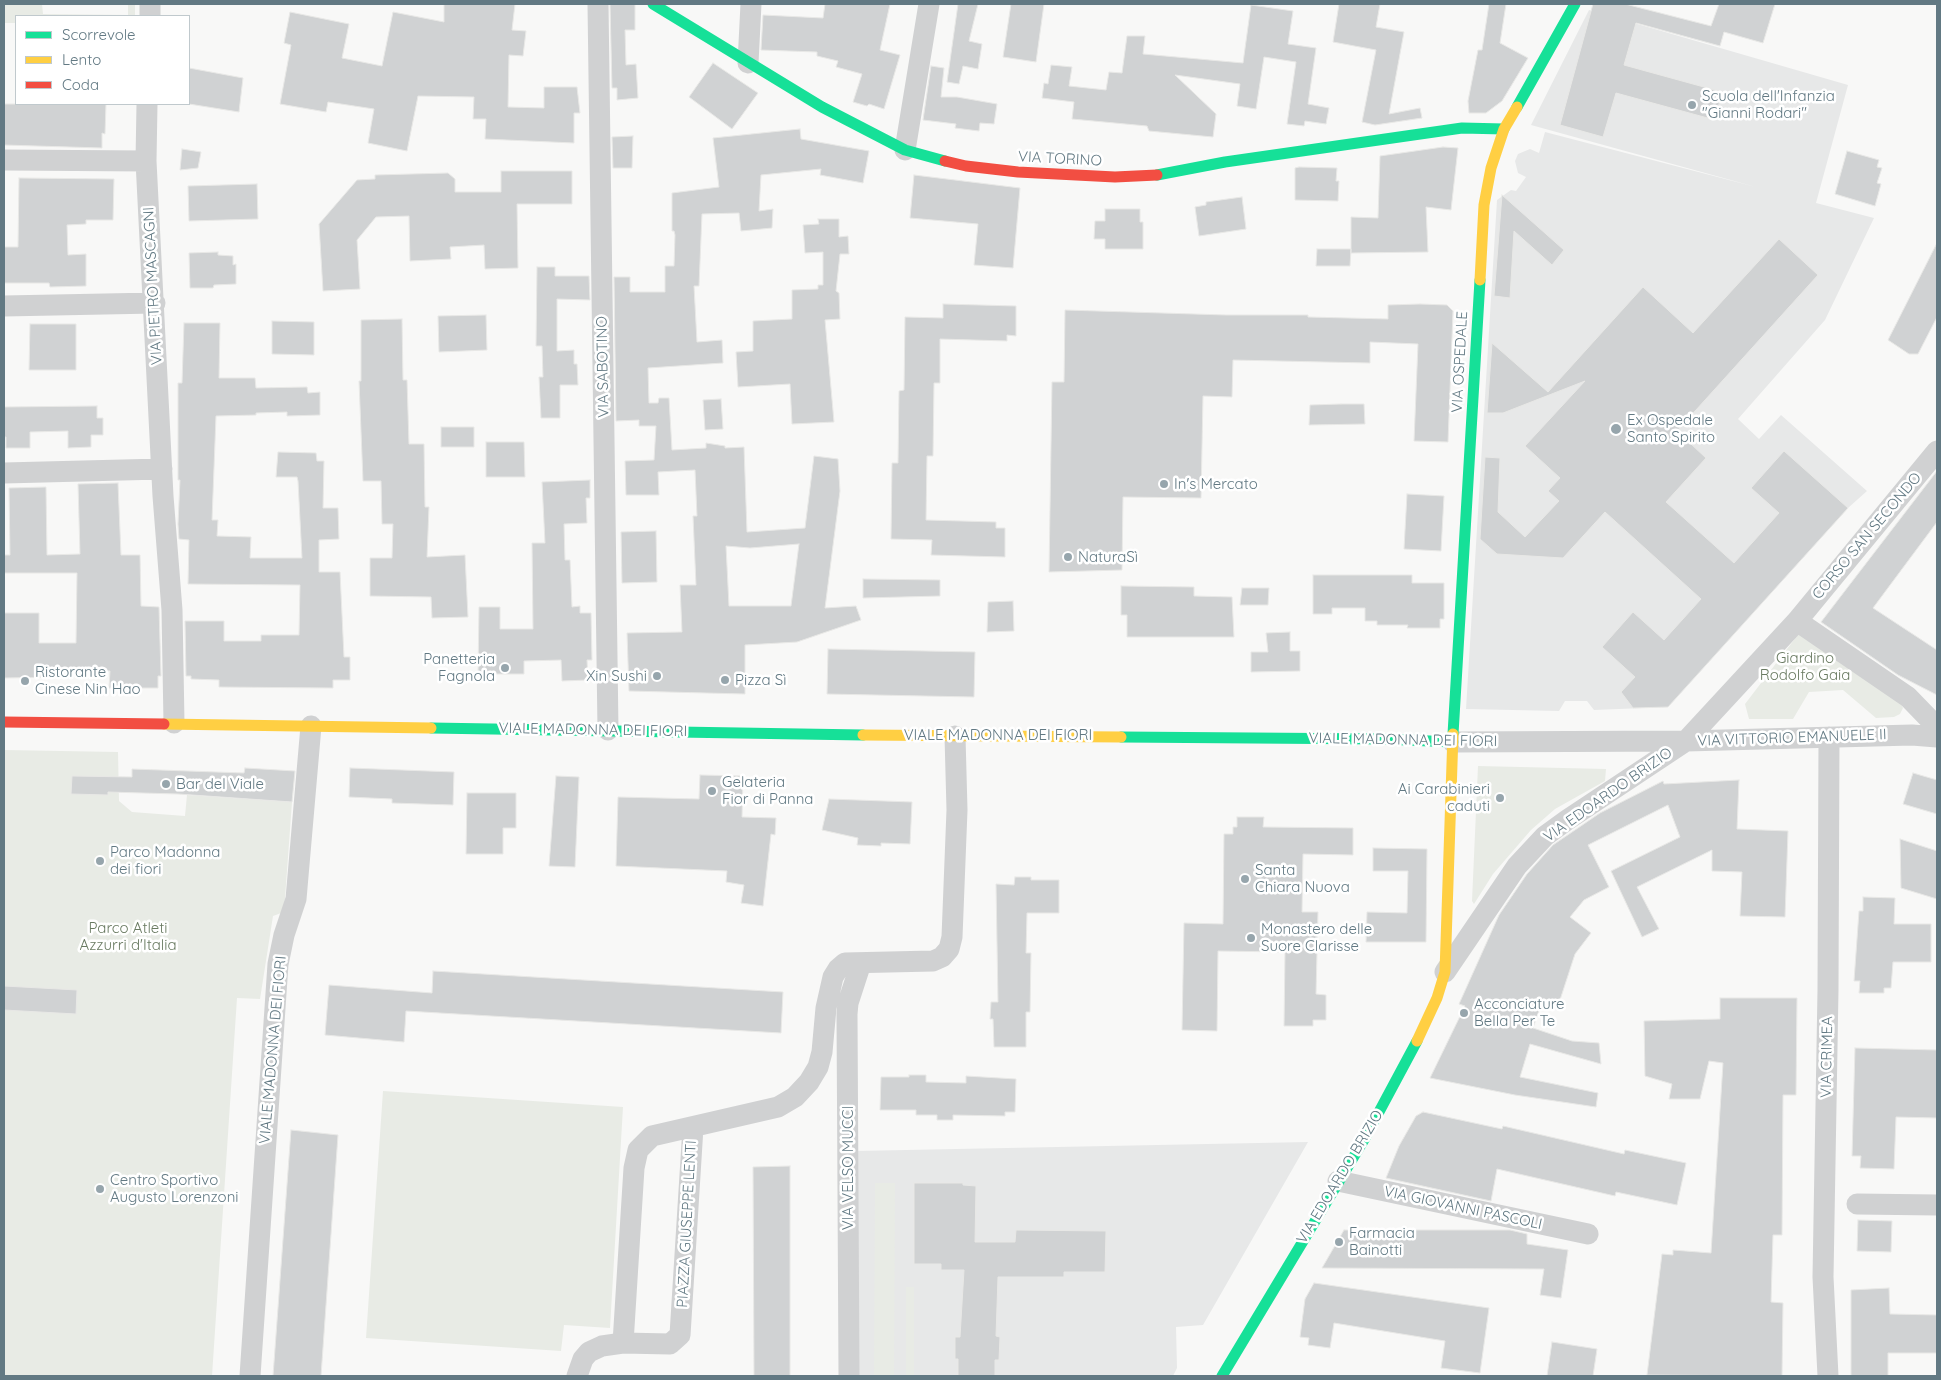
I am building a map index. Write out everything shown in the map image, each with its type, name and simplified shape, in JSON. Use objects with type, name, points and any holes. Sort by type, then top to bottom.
[{"type":"main road","name":"VIA TORINO","points":[[653,4],[822,107],[905,150],[966,166],[1018,172],[1115,177],[1160,175],[1225,162],[1462,128],[1504,129]]},
{"type":"main road","name":"VIA OSPEDALE","points":[[1453,742],[1484,205],[1491,168],[1504,129],[1546,58],[1574,4]]},
{"type":"main road","name":"VIALE MADONNA DEI FIORI","points":[[4,722],[174,722],[311,726],[955,736],[1383,739],[1453,742]]},
{"type":"main road","name":"VIA EDOARDO BRIZIO","points":[[1222,1376],[1365,1138],[1420,1035],[1437,998],[1445,972],[1453,742]]},
{"type":"street","name":"VIA SABOTINO","points":[[598,4],[608,730]]},
{"type":"street","points":[[748,63],[751,4]]},
{"type":"street","points":[[905,150],[929,4]]},
{"type":"street","name":"VIA PIETRO MASCAGNI","points":[[147,105],[146,161],[162,469],[172,610],[174,722]]},
{"type":"street","points":[[4,160],[146,161]]},
{"type":"street","points":[[4,306],[154,304]]},
{"type":"street","name":"CORSO SAN SECONDO","points":[[1797,621],[1937,451]]},
{"type":"street","points":[[4,472],[162,469]]},
{"type":"street","points":[[1797,621],[1908,698],[1937,727]]},
{"type":"street","name":"VIA VITTORIO EMANUELE II","points":[[1686,741],[1797,621]]},
{"type":"street","name":"VIALE MADONNA DEI FIORI","points":[[250,1376],[278,964],[284,935],[296,899],[311,726]]},
{"type":"street","name":"VIA VITTORIO EMANUELE II","points":[[1686,741],[1912,735],[1937,738]]},
{"type":"street","points":[[693,1127],[778,1107],[795,1097],[810,1082],[818,1067],[822,1052],[826,1008],[833,977],[845,963],[933,961],[942,958],[949,949],[954,891],[957,810],[955,736]]},
{"type":"street","name":"VIA CRIMEA","points":[[1828,737],[1828,990],[1823,1277],[1828,1376]]},
{"type":"street","name":"VIALE MADONNA DEI FIORI","points":[[1453,742],[1686,741]]},
{"type":"street","name":"VIA EDOARDO BRIZIO","points":[[1445,972],[1517,866],[1545,836],[1686,741]]},
{"type":"street","name":"VIA VELSO MUCCI","points":[[849,1376],[847,1014],[848,1004],[861,963]]},
{"type":"street","name":"PIAZZA GIUSEPPE LENTI","points":[[577,1376],[579,1365],[589,1352],[602,1346],[623,1343],[670,1344],[680,1334],[693,1127],[652,1136],[638,1150],[634,1168],[623,1343]]},
{"type":"street","name":"VIA GIOVANNI PASCOLI","points":[[1338,1181],[1588,1234]]},
{"type":"street","points":[[1857,1204],[1937,1205]]},
{"type":"shaded area","name":"Ex Ospedale Santo Spirito","points":[[1589,10],[1848,85],[1816,203],[1874,218],[1825,320],[1738,419],[1759,439],[1781,415],[1867,491],[1848,508],[1668,707],[1594,710],[1587,701],[1565,701],[1559,711],[1466,709],[1497,200],[1511,190],[1516,191],[1526,177],[1518,173],[1515,161],[1518,154],[1530,149],[1539,153],[1545,132],[1756,187],[1531,125]]},
{"type":"shaded area","points":[[1308,1142],[1203,1325],[1176,1327],[1177,1368],[1173,1376],[858,1376],[856,1151]]},
{"type":"green space","points":[[4,4],[42,4],[43,14],[128,15],[15,15],[15,23],[4,23]]},
{"type":"green space","points":[[128,4],[135,4],[135,15],[128,15]]},
{"type":"green space","name":"Giardino Rodolfo Gaia","points":[[1800,632],[1900,701],[1903,708],[1900,714],[1894,717],[1876,718],[1843,690],[1809,692],[1793,719],[1749,719],[1745,704]]},
{"type":"green space","name":"Parco Atleti Azzurri d'Italia","points":[[4,750],[118,752],[119,801],[132,812],[185,816],[187,795],[292,802],[284,912],[273,916],[260,999],[237,998],[212,1376],[4,1376]]},
{"type":"green space","points":[[1478,766],[1606,769],[1605,781],[1555,809],[1531,830],[1493,874],[1474,904],[1472,901]]},
{"type":"green space","points":[[383,1091],[623,1107],[610,1328],[564,1325],[561,1351],[366,1338]]},
{"type":"green space","points":[[875,1183],[895,1183],[894,1376],[874,1376]]},
{"type":"green space","points":[[906,1287],[914,1287],[914,1376],[906,1376]]},
{"type":"building","points":[[444,4],[515,4],[512,30],[526,31],[523,56],[509,55],[508,107],[544,108],[544,87],[577,87],[580,113],[574,113],[574,143],[485,139],[486,119],[473,119],[474,97],[418,96],[407,151],[368,143],[374,109],[328,102],[326,112],[280,104],[291,45],[284,43],[290,12],[349,24],[342,58],[382,66],[393,12],[444,22]]},
{"type":"building","points":[[610,4],[635,4],[635,30],[625,30],[626,65],[636,64],[638,98],[617,100],[617,88],[612,88]]},
{"type":"building","points":[[825,4],[890,4],[880,50],[900,55],[884,109],[869,104],[867,106],[853,102],[862,74],[836,67],[838,61],[817,56],[817,52],[761,50],[763,15],[823,18]]},
{"type":"building","points":[[958,4],[978,4],[969,41],[982,44],[978,69],[963,66],[959,84],[947,82]]},
{"type":"building","points":[[1011,4],[1044,4],[1036,62],[1003,57]]},
{"type":"building","points":[[1339,4],[1380,4],[1376,27],[1404,32],[1389,114],[1420,108],[1422,118],[1375,125],[1362,122],[1376,50],[1333,42]]},
{"type":"building","points":[[1489,4],[1506,4],[1500,43],[1528,58],[1502,101],[1486,113],[1469,113],[1468,101],[1478,50],[1482,50]]},
{"type":"building","points":[[1593,4],[1625,4],[1711,26],[1719,4],[1775,4],[1763,43],[1724,32],[1720,46],[1636,23],[1624,65],[1722,92],[1715,120],[1616,93],[1603,137],[1560,125]]},
{"type":"building","points":[[1251,5],[1293,11],[1288,44],[1316,48],[1308,104],[1329,108],[1326,124],[1305,121],[1304,126],[1287,124],[1296,62],[1264,57],[1256,109],[1237,106],[1240,84],[1175,75],[1216,114],[1213,137],[1149,131],[1147,126],[1072,119],[1074,102],[1042,98],[1044,83],[1048,84],[1051,65],[1072,67],[1069,86],[1106,90],[1109,72],[1122,73],[1127,36],[1145,36],[1143,54],[1243,63]]},
{"type":"building","points":[[713,63],[758,93],[732,129],[689,97]]},
{"type":"building","points":[[931,66],[944,68],[941,97],[957,97],[997,104],[994,124],[980,123],[979,131],[955,128],[956,124],[923,120]]},
{"type":"building","points":[[190,68],[243,78],[239,112],[190,104]]},
{"type":"building","points":[[4,104],[106,105],[105,134],[102,133],[102,148],[4,145]]},
{"type":"building","points":[[800,129],[801,139],[869,151],[863,183],[820,175],[821,169],[761,175],[759,211],[773,209],[772,228],[741,231],[739,213],[702,214],[699,286],[694,286],[697,342],[722,340],[723,363],[648,368],[649,403],[658,403],[659,398],[669,398],[672,450],[706,448],[706,443],[725,446],[725,448],[744,447],[747,532],[805,528],[814,456],[838,459],[840,491],[825,608],[856,606],[861,620],[797,642],[745,645],[745,694],[629,691],[627,633],[682,632],[680,585],[696,585],[693,516],[697,516],[695,470],[658,472],[659,495],[626,495],[625,461],[654,460],[656,426],[639,426],[639,420],[616,421],[614,277],[630,277],[630,292],[665,292],[665,266],[674,266],[675,235],[674,231],[672,231],[672,193],[719,187],[713,138]],"holes":[[[799,544],[791,606],[729,606],[726,546],[750,548]]]},
{"type":"building","points":[[633,136],[632,168],[613,168],[612,137]]},
{"type":"building","points":[[1443,147],[1458,148],[1451,210],[1426,207],[1428,252],[1351,253],[1351,217],[1378,218],[1380,156]]},
{"type":"building","points":[[182,149],[201,152],[198,168],[180,170]]},
{"type":"building","points":[[1847,151],[1879,160],[1877,167],[1882,168],[1877,183],[1881,184],[1875,206],[1835,194]]},
{"type":"building","points":[[1295,168],[1337,168],[1336,181],[1339,181],[1338,201],[1295,200]]},
{"type":"building","points":[[501,171],[572,171],[572,204],[517,204],[518,268],[485,269],[484,245],[450,247],[451,259],[410,261],[409,216],[376,217],[357,240],[360,289],[323,291],[319,224],[357,180],[375,179],[375,175],[448,173],[455,179],[455,192],[501,192]]},
{"type":"building","points":[[914,175],[1020,188],[1013,268],[974,265],[978,224],[910,218]]},
{"type":"building","points":[[19,178],[114,179],[113,220],[86,220],[86,224],[67,225],[68,255],[86,254],[86,286],[50,287],[49,283],[4,283],[4,247],[18,247]]},
{"type":"building","points":[[257,184],[258,219],[189,221],[188,186]]},
{"type":"building","points":[[1502,195],[1564,250],[1552,265],[1514,231],[1510,298],[1494,296]]},
{"type":"building","points":[[1242,197],[1246,229],[1199,236],[1195,207],[1206,205],[1206,202]]},
{"type":"building","points":[[1105,209],[1140,209],[1140,222],[1143,222],[1143,249],[1105,249],[1105,239],[1094,239],[1095,221],[1105,221]]},
{"type":"building","points":[[818,219],[839,219],[839,237],[848,236],[849,254],[840,254],[836,291],[839,293],[840,319],[825,320],[834,422],[792,424],[790,384],[738,387],[736,352],[753,351],[753,321],[792,319],[792,290],[818,289],[818,285],[823,285],[823,252],[805,253],[803,225],[819,224]]},
{"type":"building","points":[[1779,239],[1818,275],[1677,431],[1706,458],[1666,502],[1734,563],[1779,513],[1751,488],[1784,451],[1848,508],[1668,707],[1633,708],[1621,692],[1635,677],[1602,647],[1633,612],[1664,640],[1701,599],[1605,512],[1563,558],[1497,554],[1480,539],[1485,457],[1500,458],[1498,512],[1525,537],[1559,501],[1548,491],[1560,478],[1525,446],[1585,381],[1503,413],[1487,413],[1492,343],[1548,392],[1643,287],[1693,333]]},
{"type":"building","points":[[1937,243],[1937,317],[1918,354],[1909,354],[1888,340]]},
{"type":"building","points":[[1317,249],[1351,249],[1350,266],[1316,266]]},
{"type":"building","points":[[218,252],[218,255],[233,256],[233,265],[236,264],[236,284],[214,285],[213,288],[190,288],[189,253]]},
{"type":"building","points":[[537,267],[555,267],[555,276],[589,276],[590,300],[557,299],[557,351],[574,350],[574,364],[577,364],[578,385],[560,385],[560,418],[541,418],[539,377],[543,377],[542,346],[536,346]]},
{"type":"building","points":[[943,304],[1016,306],[1016,336],[1007,335],[1007,341],[940,339],[940,383],[934,383],[933,456],[927,456],[926,520],[996,522],[996,528],[1005,528],[1005,557],[931,555],[932,540],[891,539],[892,463],[898,463],[899,391],[904,390],[905,317],[943,318]]},
{"type":"building","points":[[1388,305],[1447,305],[1453,311],[1448,442],[1414,441],[1418,344],[1370,342],[1370,363],[1233,360],[1232,397],[1203,396],[1201,498],[1123,497],[1122,570],[1049,572],[1052,382],[1064,382],[1065,310],[1226,315],[1308,315],[1308,317],[1388,319]]},
{"type":"building","points":[[486,315],[487,350],[439,352],[438,316]]},
{"type":"building","points":[[402,319],[403,380],[407,380],[409,444],[424,444],[425,507],[429,507],[427,557],[465,555],[468,617],[432,618],[431,597],[370,596],[370,558],[392,558],[393,524],[382,524],[381,481],[363,481],[359,381],[361,381],[361,320]]},
{"type":"building","points":[[272,321],[314,322],[314,355],[272,354]]},
{"type":"building","points":[[184,323],[220,323],[219,378],[255,378],[256,388],[307,387],[308,393],[320,392],[320,415],[287,416],[287,412],[216,416],[212,520],[218,520],[217,536],[251,537],[250,558],[302,558],[298,481],[297,477],[276,477],[278,452],[316,453],[317,461],[324,461],[323,508],[338,508],[339,539],[319,540],[319,572],[340,572],[344,657],[350,657],[350,680],[333,680],[333,688],[219,687],[219,680],[191,679],[191,676],[186,676],[185,621],[224,621],[224,641],[261,641],[261,635],[299,635],[300,585],[188,584],[189,540],[179,539],[178,524],[180,480],[178,480],[178,383],[182,383]]},
{"type":"building","points":[[30,324],[76,324],[76,370],[29,370]]},
{"type":"building","points":[[721,399],[723,429],[705,430],[703,400]]},
{"type":"building","points":[[1364,404],[1365,424],[1309,425],[1310,405]]},
{"type":"building","points":[[97,406],[97,418],[103,418],[103,435],[91,435],[91,447],[68,448],[68,431],[30,432],[30,448],[6,448],[4,407]]},
{"type":"building","points":[[441,427],[474,427],[474,447],[441,447]]},
{"type":"building","points":[[486,442],[524,442],[525,477],[486,477]]},
{"type":"building","points":[[1937,471],[1937,522],[1873,608],[1937,650],[1937,695],[1898,675],[1821,622]]},
{"type":"building","points":[[590,480],[590,498],[586,498],[587,523],[564,524],[565,560],[570,560],[572,607],[580,606],[580,613],[591,613],[592,660],[587,660],[588,680],[562,681],[561,660],[524,661],[524,674],[478,674],[479,607],[500,607],[500,629],[533,629],[532,543],[545,543],[542,482]]},
{"type":"building","points":[[118,483],[121,555],[140,555],[141,606],[159,607],[161,676],[158,676],[158,688],[109,688],[110,671],[62,669],[62,677],[4,678],[4,613],[39,613],[39,643],[76,643],[77,573],[4,573],[4,555],[10,555],[9,488],[46,487],[47,555],[80,554],[78,484]]},
{"type":"building","points":[[1407,494],[1444,496],[1441,551],[1404,549]]},
{"type":"building","points":[[656,531],[657,582],[622,583],[621,532]]},
{"type":"building","points":[[1313,575],[1412,575],[1412,583],[1444,583],[1444,619],[1440,619],[1440,628],[1407,628],[1408,625],[1377,625],[1377,621],[1365,621],[1365,608],[1332,608],[1332,614],[1313,614]]},
{"type":"building","points":[[863,579],[940,580],[940,596],[863,598]]},
{"type":"building","points":[[1121,586],[1194,587],[1194,596],[1232,597],[1234,637],[1127,637],[1127,615],[1121,615]]},
{"type":"building","points":[[1242,588],[1269,588],[1268,605],[1240,605]]},
{"type":"building","points":[[1013,601],[1014,631],[987,632],[988,602]]},
{"type":"building","points":[[1290,632],[1290,651],[1300,651],[1300,671],[1251,672],[1251,652],[1268,652],[1266,633]]},
{"type":"building","points":[[828,649],[975,652],[974,697],[827,694]]},
{"type":"building","points":[[245,768],[295,771],[292,802],[178,794],[108,792],[108,795],[71,794],[72,776],[132,777],[132,769],[244,773]]},
{"type":"building","points":[[350,768],[454,772],[453,805],[392,803],[392,799],[349,797]]},
{"type":"building","points":[[1913,773],[1937,780],[1937,814],[1903,804]]},
{"type":"building","points":[[700,775],[743,776],[742,817],[776,818],[775,835],[771,834],[763,906],[741,903],[744,885],[726,882],[727,871],[616,866],[618,797],[699,799]]},
{"type":"building","points":[[556,776],[579,777],[575,867],[549,866]]},
{"type":"building","points":[[1739,780],[1737,829],[1788,831],[1785,917],[1740,916],[1742,872],[1712,871],[1712,850],[1637,887],[1659,929],[1642,937],[1611,871],[1680,837],[1668,805],[1588,845],[1609,887],[1584,900],[1570,917],[1591,933],[1575,954],[1559,1003],[1543,999],[1533,1028],[1572,1041],[1599,1043],[1601,1064],[1530,1044],[1520,1077],[1598,1093],[1596,1107],[1515,1095],[1430,1078],[1465,1006],[1459,1004],[1499,915],[1527,874],[1553,845],[1600,813],[1663,781],[1664,784]]},
{"type":"building","points":[[467,793],[516,793],[516,828],[503,828],[503,854],[466,854]]},
{"type":"building","points":[[829,799],[912,802],[910,844],[881,843],[881,846],[857,845],[858,838],[822,830]]},
{"type":"building","name":"Monastero delle Suore Clarisse","points":[[1237,817],[1264,817],[1263,827],[1353,828],[1353,855],[1303,854],[1302,912],[1318,912],[1316,994],[1326,995],[1326,1020],[1313,1020],[1313,1026],[1284,1026],[1285,952],[1218,951],[1217,1031],[1182,1030],[1184,923],[1223,924],[1224,834],[1233,834],[1233,827],[1237,827]]},
{"type":"building","points":[[1900,839],[1937,851],[1937,899],[1901,888]]},
{"type":"building","points":[[1373,848],[1427,849],[1426,942],[1366,942],[1367,912],[1407,913],[1408,871],[1373,871]]},
{"type":"building","points":[[1015,877],[1031,877],[1031,880],[1059,880],[1059,913],[1027,913],[1026,953],[1031,953],[1030,1012],[1026,1012],[1026,1047],[994,1047],[993,1019],[990,1019],[991,1002],[998,1002],[996,884],[1014,885]]},
{"type":"building","points":[[1863,897],[1895,898],[1894,924],[1931,924],[1931,962],[1893,962],[1891,988],[1884,988],[1884,993],[1859,993],[1860,981],[1854,981],[1859,911],[1863,911]]},
{"type":"building","points":[[433,971],[783,992],[781,1033],[406,1011],[404,1042],[325,1035],[329,985],[432,993]]},
{"type":"building","points":[[4,986],[77,990],[76,1014],[4,1010]]},
{"type":"building","points":[[1720,998],[1797,998],[1796,1095],[1783,1095],[1782,1235],[1773,1235],[1771,1302],[1783,1303],[1782,1376],[1647,1375],[1662,1254],[1673,1255],[1673,1250],[1711,1253],[1723,1063],[1709,1061],[1700,1099],[1669,1099],[1672,1084],[1645,1076],[1644,1021],[1720,1019]]},
{"type":"building","points":[[1855,1048],[1937,1050],[1937,1118],[1896,1117],[1894,1169],[1860,1168],[1861,1156],[1852,1156]]},
{"type":"building","points":[[909,1075],[926,1075],[926,1082],[966,1083],[966,1076],[1016,1079],[1015,1112],[1005,1112],[1005,1116],[953,1115],[953,1120],[937,1120],[937,1115],[916,1115],[916,1110],[880,1110],[881,1077],[909,1077]]},
{"type":"building","points":[[1423,1112],[1502,1129],[1503,1126],[1624,1154],[1625,1150],[1686,1163],[1677,1205],[1616,1192],[1615,1196],[1497,1169],[1491,1201],[1386,1178],[1399,1146],[1416,1116]]},
{"type":"building","points":[[291,1130],[338,1135],[321,1376],[273,1376]]},
{"type":"building","points":[[790,1166],[790,1376],[754,1376],[753,1167]]},
{"type":"building","points":[[914,1183],[963,1183],[963,1185],[976,1186],[975,1242],[1015,1242],[1016,1230],[1106,1231],[1105,1272],[1064,1272],[1064,1277],[998,1277],[996,1336],[1000,1337],[999,1360],[995,1360],[995,1376],[958,1376],[958,1359],[955,1359],[955,1337],[960,1337],[964,1270],[941,1270],[941,1264],[914,1264]]},
{"type":"building","points":[[1858,1220],[1892,1221],[1891,1252],[1857,1251]]},
{"type":"building","points":[[1344,1230],[1510,1230],[1527,1234],[1527,1244],[1568,1250],[1561,1298],[1540,1295],[1544,1269],[1322,1268]]},
{"type":"building","points":[[1314,1283],[1489,1308],[1480,1373],[1441,1368],[1445,1341],[1334,1323],[1330,1348],[1308,1345],[1309,1338],[1300,1337],[1305,1299]]},
{"type":"building","points":[[1889,1288],[1890,1314],[1937,1315],[1937,1353],[1888,1353],[1888,1376],[1851,1376],[1851,1290]]},
{"type":"building","points":[[1552,1342],[1597,1349],[1593,1376],[1547,1376]]},
{"type":"traffic: fast","points":[[653,4],[822,107],[905,150],[945,161]]},
{"type":"traffic: fast","points":[[1517,107],[1575,4]]},
{"type":"traffic: fast","points":[[1157,175],[1225,162],[1462,128],[1504,129]]},
{"type":"traffic: fast","points":[[1453,734],[1480,280]]},
{"type":"traffic: fast","points":[[431,728],[863,735]]},
{"type":"traffic: fast","points":[[1121,737],[1383,739],[1453,742]]},
{"type":"traffic: fast","points":[[1222,1376],[1365,1138],[1417,1041]]},
{"type":"traffic: slow","points":[[1480,280],[1484,205],[1491,168],[1504,129],[1517,107]]},
{"type":"traffic: slow","points":[[164,724],[431,728]]},
{"type":"traffic: slow","points":[[1417,1041],[1437,998],[1445,972],[1453,734]]},
{"type":"traffic: slow","points":[[863,735],[1121,737]]},
{"type":"traffic: jam","points":[[945,161],[966,166],[1018,172],[1115,177],[1157,175]]},
{"type":"traffic: jam","points":[[4,722],[164,724]]},
{"type":"place","name":"Scuola dell'Infanzia \"Gianni Rodari\"","points":[[1692,105]]},
{"type":"place","name":"Ex Ospedale Santo Spirito","points":[[1616,429]]},
{"type":"place","name":"In's Mercato","points":[[1164,484]]},
{"type":"place","name":"NaturaSì","points":[[1068,557]]},
{"type":"place","name":"Panetteria Fagnola","points":[[505,668]]},
{"type":"place","name":"Xin Sushi","points":[[657,676]]},
{"type":"place","name":"Pizza Sì","points":[[725,680]]},
{"type":"place","name":"Ristorante Cinese Nin Hao","points":[[25,681]]},
{"type":"place","name":"Bar del Viale","points":[[166,784]]},
{"type":"place","name":"Gelateria Fior di Panna","points":[[712,791]]},
{"type":"place","name":"Ai Carabinieri caduti","points":[[1500,798]]},
{"type":"place","name":"Parco Madonna dei fiori","points":[[100,861]]},
{"type":"place","name":"Santa Chiara Nuova","points":[[1245,879]]},
{"type":"place","name":"Monastero delle Suore Clarisse","points":[[1251,938]]},
{"type":"place","name":"Acconciature Bella Per Te","points":[[1464,1013]]},
{"type":"place","name":"Centro Sportivo Augusto Lorenzoni","points":[[100,1189]]},
{"type":"place","name":"Farmacia Bainotti","points":[[1339,1242]]}]
